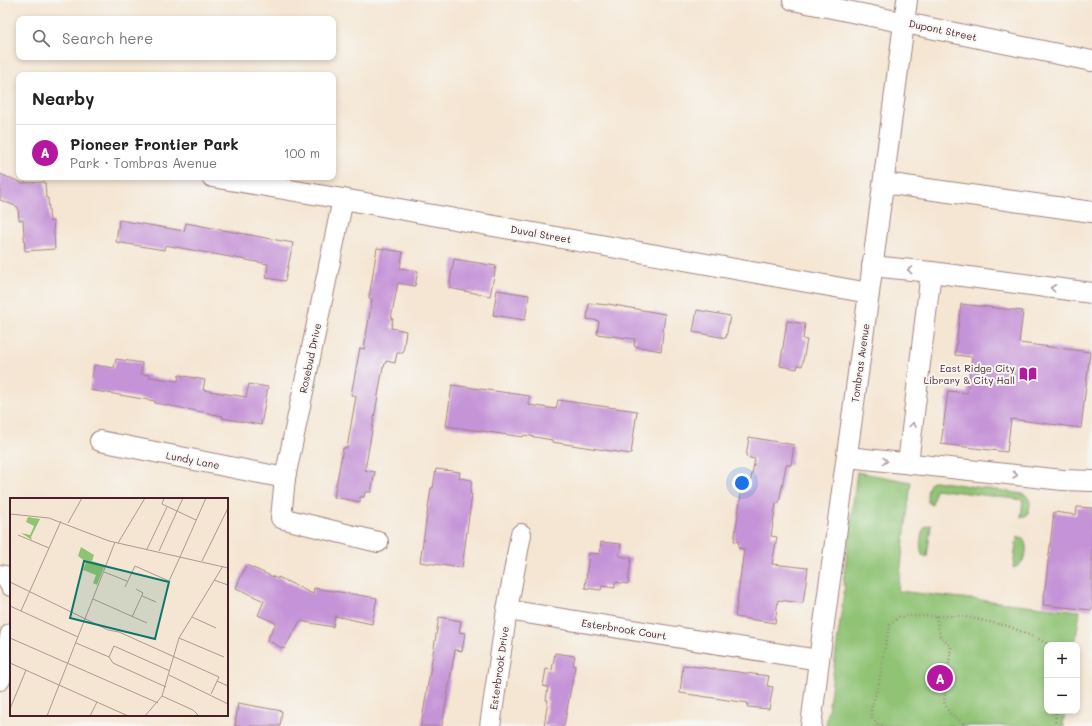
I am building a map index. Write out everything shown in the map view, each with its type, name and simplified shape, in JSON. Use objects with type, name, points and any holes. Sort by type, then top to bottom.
[{"type":"street","name":"Dupont Street","points":[[793,0],[1092,61]]},
{"type":"street","name":"Tombras Avenue","points":[[811,726],[818,660],[870,293],[872,266],[907,0]]},
{"type":"street","name":"Duval Street","points":[[230,180],[870,293]]},
{"type":"street","points":[[884,183],[1092,212]]},
{"type":"street","name":"Rosebud Drive","points":[[343,199],[285,478],[281,518],[378,542]]},
{"type":"street","points":[[872,266],[931,272],[1092,293]]},
{"type":"street","points":[[908,463],[931,272]]},
{"type":"street","name":"Lundy Lane","points":[[100,441],[285,478]]},
{"type":"street","points":[[847,457],[1063,480],[1092,481]]},
{"type":"street","points":[[507,610],[521,534]]},
{"type":"street","points":[[0,574],[5,576],[10,584]]},
{"type":"street","name":"Esterbrook Court","points":[[507,610],[818,660]]},
{"type":"street","name":"Esterbrook Drive","points":[[490,726],[507,610]]},
{"type":"street","points":[[0,680],[10,637]]},
{"type":"path","points":[[882,726],[872,718],[871,709],[879,683],[890,625],[900,616],[962,616],[1008,626],[1044,642]]},
{"type":"path","points":[[936,616],[940,636],[951,647],[944,690],[944,702],[949,713],[965,726]]},
{"type":"path","points":[[1055,726],[1056,714]]},
{"type":"green space","points":[[857,472],[911,482],[898,591],[1080,611],[1075,642],[1044,642],[1044,714],[1065,714],[1063,725],[1065,726],[826,726],[845,585],[843,585]]},
{"type":"green space","points":[[932,481],[1023,494],[1028,497],[1030,503],[1029,509],[1027,515],[1021,517],[1023,500],[935,489],[932,505],[928,502],[927,494]]},
{"type":"green space","points":[[931,525],[927,557],[922,555],[922,532],[926,526]]},
{"type":"green space","points":[[1017,537],[1023,539],[1026,551],[1021,563],[1013,568]]},
{"type":"building","points":[[0,174],[22,183],[45,182],[50,222],[53,221],[55,249],[25,251],[23,220],[19,220],[18,207],[0,200]]},
{"type":"building","points":[[119,220],[184,231],[186,223],[293,243],[285,281],[266,278],[268,264],[165,245],[164,250],[116,242]]},
{"type":"building","points":[[377,248],[403,252],[400,268],[418,271],[415,286],[398,283],[391,319],[393,319],[391,328],[406,331],[403,353],[397,353],[395,363],[386,361],[383,367],[365,470],[375,472],[371,492],[365,492],[364,497],[360,497],[360,502],[334,497],[343,448],[347,448],[356,396],[351,395],[360,348],[364,349],[372,299],[369,298]]},
{"type":"building","points":[[454,259],[496,266],[490,296],[449,288]]},
{"type":"building","points":[[497,290],[529,295],[525,320],[493,315]]},
{"type":"building","points":[[589,303],[608,304],[665,314],[661,351],[634,346],[635,339],[597,334],[599,321],[587,319]]},
{"type":"building","name":"East Ridge City Library & City Hall","points":[[961,304],[1023,311],[1019,343],[1090,352],[1081,428],[1011,419],[1007,452],[941,444],[948,391],[967,393],[972,357],[955,355]]},
{"type":"building","points":[[697,310],[730,316],[726,338],[693,332]]},
{"type":"building","points":[[787,321],[805,324],[803,339],[807,340],[802,366],[798,365],[797,369],[780,366]]},
{"type":"building","points":[[116,359],[142,363],[141,374],[150,375],[149,377],[178,381],[179,375],[205,380],[203,390],[246,397],[249,384],[268,387],[261,425],[155,403],[155,401],[90,390],[94,365],[114,368]]},
{"type":"building","points":[[452,385],[530,396],[529,405],[556,409],[558,400],[637,411],[631,454],[552,442],[552,440],[524,435],[523,437],[446,426]]},
{"type":"building","points":[[749,437],[794,445],[791,465],[786,465],[779,503],[776,503],[771,536],[777,537],[772,564],[808,568],[803,603],[778,600],[775,623],[735,617],[744,549],[738,548],[739,542],[734,541],[742,488],[749,489],[755,459],[746,457]]},
{"type":"building","points":[[436,469],[460,472],[459,478],[472,480],[470,494],[472,494],[462,568],[420,562],[431,488],[433,488]]},
{"type":"building","points":[[1077,507],[1092,508],[1092,610],[1043,605],[1054,512],[1076,515]]},
{"type":"building","points":[[601,542],[621,544],[619,556],[631,558],[628,584],[615,582],[615,588],[602,586],[601,590],[585,588],[589,553],[600,554]]},
{"type":"building","points":[[246,565],[278,579],[278,577],[313,594],[314,588],[377,598],[372,624],[335,616],[333,627],[300,621],[284,649],[267,640],[276,623],[258,615],[264,601],[236,588]]},
{"type":"building","points":[[439,617],[461,621],[459,632],[465,633],[462,651],[455,650],[442,726],[421,726]]},
{"type":"building","points":[[555,653],[575,656],[573,665],[575,666],[564,726],[544,726],[548,700],[546,700],[548,687],[543,686],[546,669],[552,670]]},
{"type":"building","points":[[683,665],[769,676],[767,686],[773,687],[769,709],[747,707],[748,703],[680,693]]},
{"type":"building","points":[[238,703],[282,711],[280,726],[235,726]]},
{"type":"place","name":"East Ridge City Library & City Hall","points":[[1028,374]]},
{"type":"place","name":"Pioneer Frontier Park","points":[[940,678]]}]
